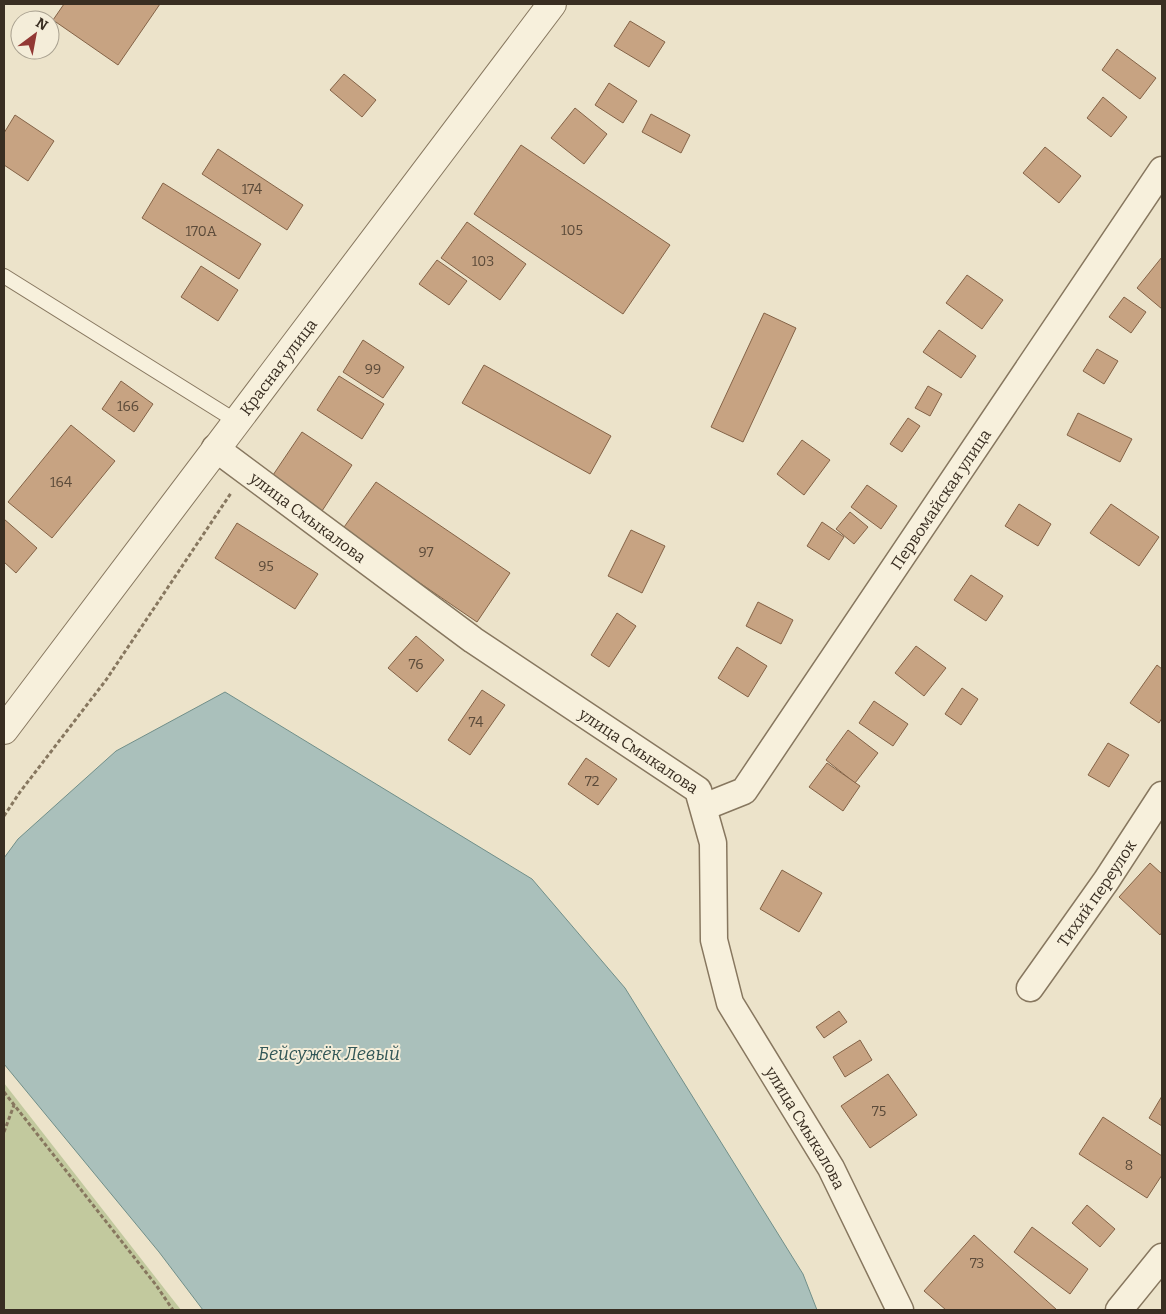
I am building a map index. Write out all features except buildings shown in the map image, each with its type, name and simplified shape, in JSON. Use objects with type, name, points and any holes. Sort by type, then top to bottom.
[{"type":"street","name":"Красная улица","points":[[4,730],[552,4]]},
{"type":"street","name":"Первомайская улица","points":[[704,807],[744,791],[1162,170]]},
{"type":"street","name":"улица Смыкалова","points":[[215,448],[473,640],[698,790],[713,843],[714,940],[730,1003],[831,1168],[900,1310]]},
{"type":"street","name":"Тихий переулок","points":[[1030,988],[1106,881],[1162,795]]},
{"type":"street","points":[[1120,1310],[1162,1257]]},
{"type":"lane","points":[[4,276],[236,421]]},
{"type":"path","points":[[4,816],[20,792],[106,680],[246,471]]},
{"type":"path","points":[[4,1092],[156,1285],[173,1310]]},
{"type":"path","points":[[4,1132],[14,1104]]},
{"type":"green space","points":[[4,1083],[181,1310],[4,1310]]},
{"type":"water","name":"Бейсужёк Левый","points":[[225,692],[532,879],[625,988],[803,1274],[817,1310],[203,1310],[159,1252],[4,1064],[4,858],[18,839],[116,751]]}]
